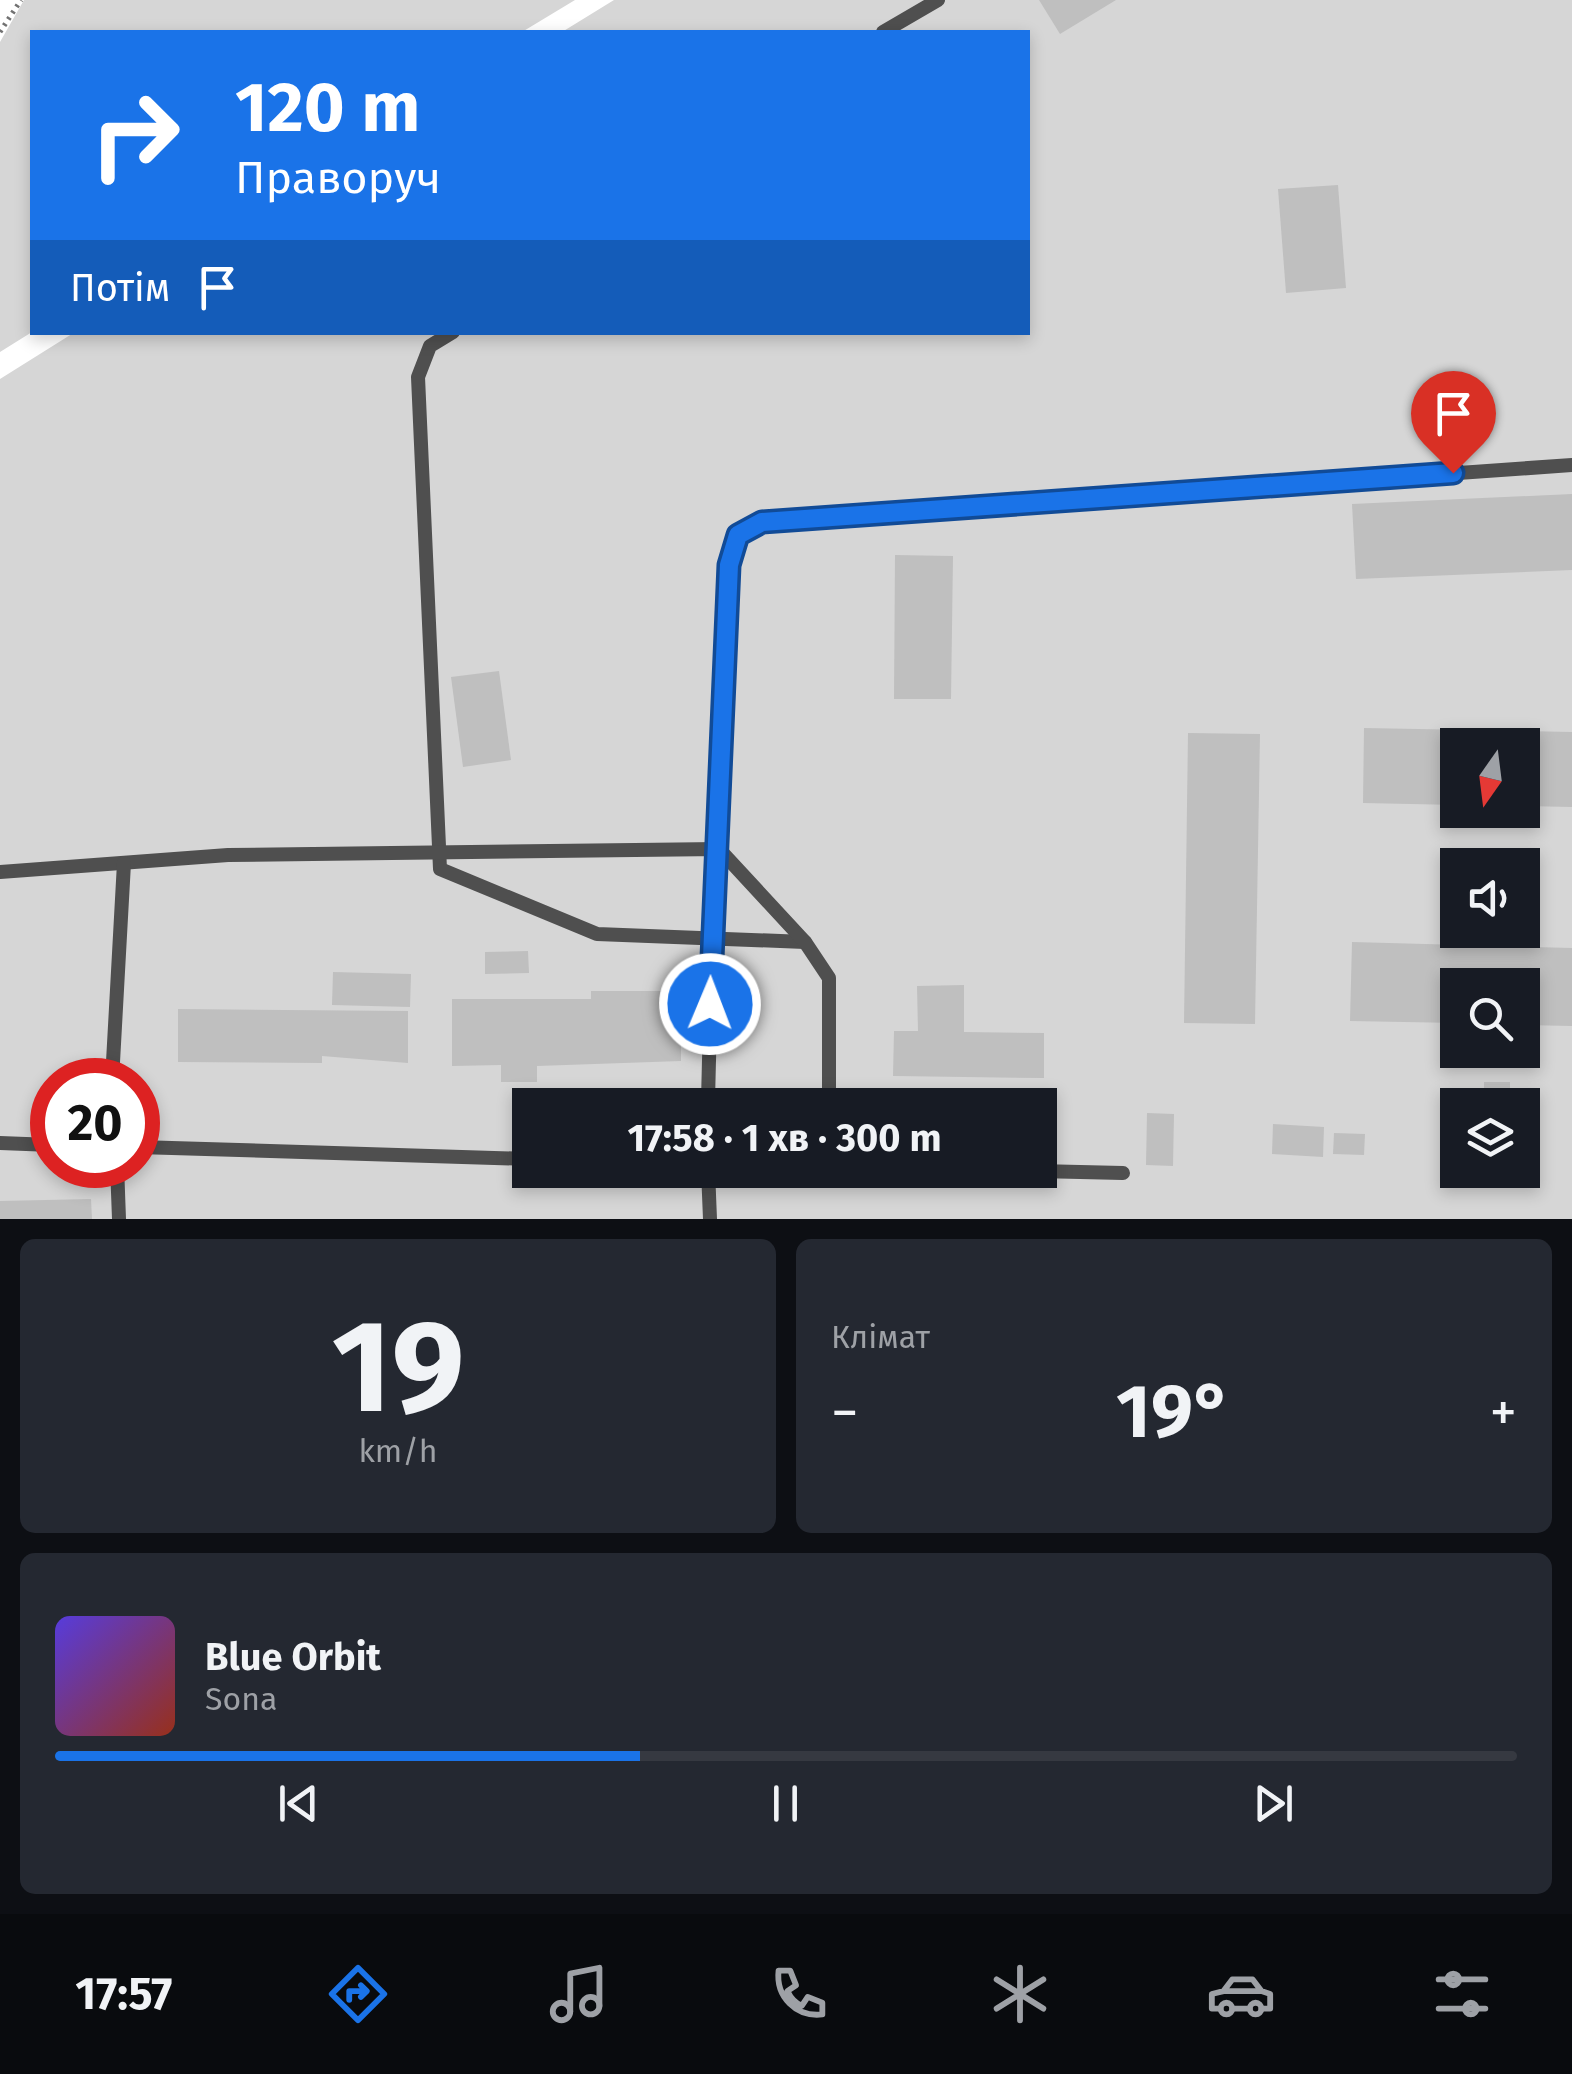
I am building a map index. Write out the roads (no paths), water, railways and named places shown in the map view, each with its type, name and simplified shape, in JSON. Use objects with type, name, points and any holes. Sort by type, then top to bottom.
[{"type":"lane","points":[[886,30],[938,0]]},
{"type":"lane","points":[[448,335],[430,346],[418,377],[440,869],[597,934],[805,942]]},
{"type":"lane","points":[[708,1088],[711,936],[719,849],[729,565],[738,535],[762,522],[1572,465]]},
{"type":"lane","points":[[0,872],[228,856],[719,849],[805,942],[829,978],[829,1088]]},
{"type":"lane","points":[[113,1058],[124,862]]},
{"type":"lane","points":[[0,1143],[30,1144]]},
{"type":"lane","points":[[160,1148],[512,1157]]},
{"type":"lane","points":[[1057,1171],[1124,1173]]},
{"type":"lane","points":[[118,1188],[119,1219]]},
{"type":"lane","points":[[709,1188],[710,1219]]}]
